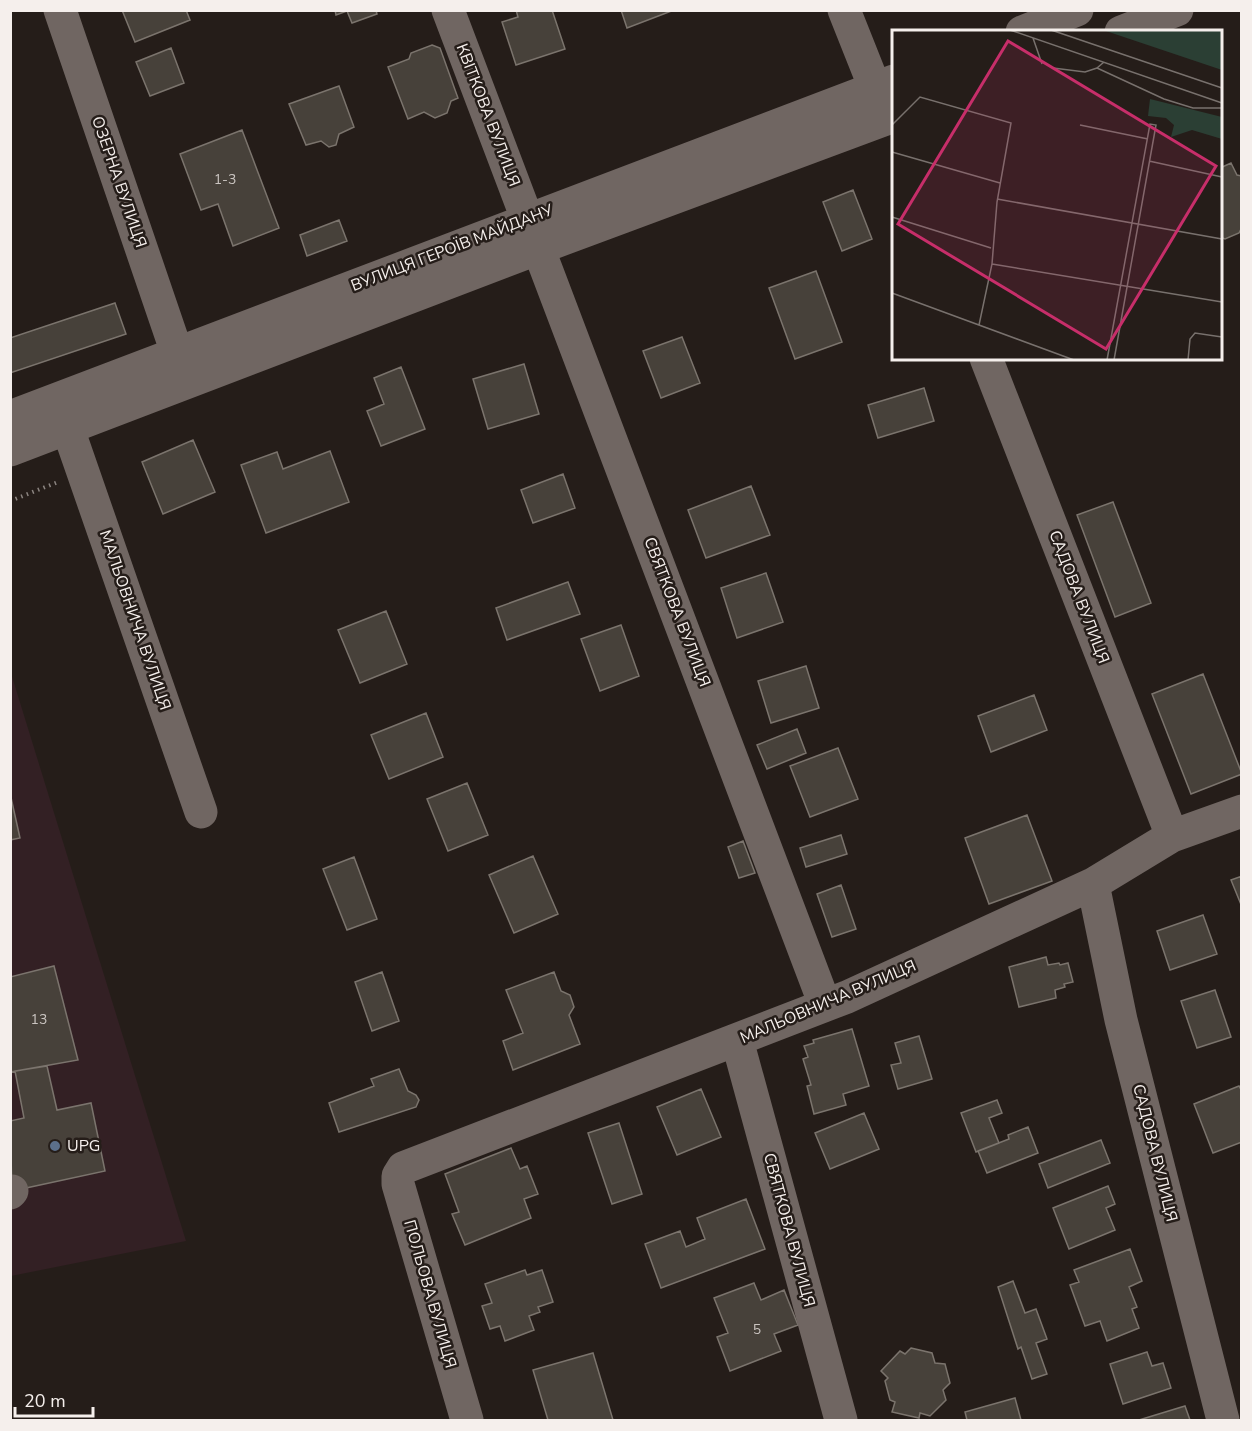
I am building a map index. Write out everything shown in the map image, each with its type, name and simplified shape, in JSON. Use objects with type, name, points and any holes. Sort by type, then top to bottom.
[{"type":"street","name":"ОЗЕРНА ВУЛИЦЯ","points":[[60,10],[177,353]]},
{"type":"street","name":"КВІТКОВА ВУЛИЦЯ","points":[[448,10],[533,234]]},
{"type":"street","points":[[844,10],[884,84],[892,113]]},
{"type":"street","points":[[1027,30],[1077,10]]},
{"type":"street","points":[[1126,30],[1177,10]]},
{"type":"street","name":"ВУЛИЦЯ ГЕРОЇВ МАЙДАНУ","points":[[10,450],[68,429],[884,84]]},
{"type":"street","name":"ВУЛИЦЯ ГЕРОЇВ МАЙДАНУ","points":[[10,417],[177,353],[892,117]]},
{"type":"street","name":"СВЯТКОВА ВУЛИЦЯ","points":[[533,234],[825,1005]]},
{"type":"street","name":"САДОВА ВУЛИЦЯ","points":[[987,360],[1172,836]]},
{"type":"street","name":"МАЛЬОВНИЧА ВУЛИЦЯ","points":[[68,429],[201,812]]},
{"type":"street","name":"МАЛЬОВНИЧА ВУЛИЦЯ","points":[[403,1168],[825,1005],[1093,884],[1172,836],[1242,811]]},
{"type":"street","name":"САДОВА ВУЛИЦЯ","points":[[1093,884],[1121,1020],[1223,1420]]},
{"type":"street","name":"СВЯТКОВА ВУЛИЦЯ","points":[[737,1040],[841,1420]]},
{"type":"street","name":"ПОЛЬОВА ВУЛИЦЯ","points":[[403,1168],[398,1176],[398,1184],[467,1420]]},
{"type":"shaded area","points":[[10,670],[186,1241],[11,1276],[10,1276]]},
{"type":"building","points":[[122,10],[186,10],[190,20],[135,42]]},
{"type":"building","points":[[335,10],[376,10],[377,14],[352,23],[347,11],[336,15]]},
{"type":"building","points":[[516,10],[552,10],[565,49],[516,65],[502,22],[518,17]]},
{"type":"building","points":[[621,10],[674,10],[627,28]]},
{"type":"building","points":[[432,45],[440,48],[458,98],[451,101],[447,113],[435,118],[424,112],[408,119],[388,67],[409,59],[411,53]]},
{"type":"building","points":[[171,48],[184,83],[150,96],[136,62]]},
{"type":"building","points":[[339,86],[354,127],[339,134],[336,145],[329,147],[321,141],[306,145],[289,104]]},
{"type":"building","points":[[242,130],[279,228],[233,246],[218,204],[201,210],[180,154]]},
{"type":"building","points":[[1231,163],[1237,175],[1242,176],[1242,227],[1239,233],[1225,239],[1222,238],[1222,167]]},
{"type":"building","points":[[853,190],[872,239],[842,251],[823,202]]},
{"type":"building","points":[[339,220],[347,241],[307,256],[300,235]]},
{"type":"building","points":[[816,271],[842,342],[795,359],[769,288]]},
{"type":"building","points":[[115,303],[126,334],[10,373],[10,338]]},
{"type":"building","points":[[682,337],[700,383],[661,398],[643,351]]},
{"type":"building","points":[[524,364],[539,414],[488,429],[473,379]]},
{"type":"building","points":[[401,367],[425,429],[381,446],[367,411],[384,404],[374,378]]},
{"type":"building","points":[[924,388],[934,421],[878,438],[868,405]]},
{"type":"building","points":[[193,440],[215,492],[163,514],[142,462]]},
{"type":"building","points":[[330,451],[349,502],[266,533],[241,465],[277,452],[283,469]]},
{"type":"building","points":[[563,474],[575,508],[533,523],[521,490]]},
{"type":"building","points":[[751,486],[770,535],[706,558],[688,510]]},
{"type":"building","points":[[1113,502],[1151,603],[1115,617],[1077,515]]},
{"type":"building","points":[[766,573],[783,622],[737,638],[721,588]]},
{"type":"building","points":[[568,582],[580,614],[507,640],[496,608]]},
{"type":"building","points":[[386,611],[407,664],[360,683],[338,630]]},
{"type":"building","points":[[621,625],[639,676],[600,691],[581,639]]},
{"type":"building","points":[[806,666],[819,708],[771,723],[758,681]]},
{"type":"building","points":[[1203,674],[1242,774],[1191,794],[1152,694]]},
{"type":"building","points":[[1034,695],[1047,730],[991,752],[978,716]]},
{"type":"building","points":[[426,713],[443,757],[389,779],[371,735]]},
{"type":"building","points":[[797,729],[806,753],[767,769],[757,745]]},
{"type":"building","points":[[838,748],[858,799],[810,817],[790,766]]},
{"type":"building","points":[[467,783],[488,835],[448,851],[427,799]]},
{"type":"building","points":[[10,793],[20,838],[10,840]]},
{"type":"building","points":[[1027,815],[1052,881],[989,904],[965,838]]},
{"type":"building","points":[[841,835],[847,854],[806,867],[800,848]]},
{"type":"building","points":[[743,841],[755,873],[739,878],[728,847]]},
{"type":"building","points":[[533,856],[558,914],[514,933],[489,875]]},
{"type":"building","points":[[354,857],[377,919],[347,930],[323,869]]},
{"type":"building","points":[[1242,876],[1242,907],[1231,880]]},
{"type":"building","points":[[841,885],[856,929],[832,937],[817,894]]},
{"type":"building","points":[[1203,915],[1217,954],[1170,970],[1157,931]]},
{"type":"building","points":[[1046,957],[1048,965],[1068,963],[1073,982],[1064,984],[1065,987],[1055,990],[1056,998],[1019,1007],[1009,967]]},
{"type":"building","points":[[54,966],[78,1060],[10,1072],[10,977]]},
{"type":"building","points":[[382,972],[399,1021],[372,1031],[355,982]]},
{"type":"building","points":[[554,972],[561,991],[570,995],[574,1007],[569,1015],[580,1044],[513,1070],[503,1041],[523,1033],[506,990]]},
{"type":"building","points":[[1215,990],[1231,1037],[1197,1048],[1181,1001]]},
{"type":"building","points":[[852,1029],[869,1086],[843,1094],[846,1105],[814,1114],[807,1086],[811,1085],[803,1059],[808,1057],[804,1046],[814,1043],[813,1040]]},
{"type":"building","points":[[919,1036],[932,1079],[898,1089],[891,1065],[901,1063],[895,1043]]},
{"type":"building","name":"UPG","points":[[47,1066],[57,1110],[91,1103],[105,1171],[12,1191],[10,1121],[24,1118],[15,1071]]},
{"type":"building","points":[[399,1069],[408,1091],[416,1095],[419,1100],[416,1107],[339,1132],[329,1103],[374,1086],[371,1079]]},
{"type":"building","points":[[1239,1086],[1242,1091],[1242,1142],[1213,1153],[1194,1104]]},
{"type":"building","points":[[701,1089],[721,1137],[677,1155],[657,1107]]},
{"type":"building","points":[[997,1100],[1002,1113],[989,1118],[999,1143],[976,1152],[961,1113]]},
{"type":"building","points":[[864,1113],[879,1149],[830,1169],[815,1133]]},
{"type":"building","points":[[619,1123],[642,1194],[612,1204],[588,1133]]},
{"type":"building","points":[[1028,1127],[1038,1153],[987,1173],[978,1151],[1009,1139],[1008,1135]]},
{"type":"building","points":[[1101,1140],[1110,1163],[1048,1188],[1039,1164]]},
{"type":"building","points":[[511,1148],[520,1169],[527,1166],[538,1194],[524,1199],[531,1218],[465,1245],[452,1214],[459,1212],[445,1174]]},
{"type":"building","points":[[1108,1186],[1115,1204],[1106,1208],[1115,1230],[1069,1249],[1053,1208]]},
{"type":"building","points":[[746,1199],[765,1249],[661,1288],[645,1244],[680,1231],[686,1247],[705,1239],[697,1218]]},
{"type":"building","points":[[1130,1249],[1142,1281],[1129,1287],[1137,1307],[1132,1309],[1139,1328],[1107,1341],[1100,1321],[1085,1326],[1070,1285],[1079,1282],[1074,1270]]},
{"type":"building","points":[[525,1270],[527,1275],[542,1270],[553,1302],[538,1307],[540,1312],[529,1316],[534,1330],[505,1341],[500,1326],[490,1329],[482,1306],[492,1303],[485,1284]]},
{"type":"building","points":[[1013,1281],[1025,1313],[1036,1309],[1047,1339],[1036,1343],[1047,1374],[1032,1379],[1021,1347],[1018,1349],[998,1287]]},
{"type":"building","points":[[754,1283],[761,1300],[784,1290],[798,1325],[774,1334],[781,1351],[730,1371],[717,1337],[728,1333],[714,1298]]},
{"type":"building","points":[[911,1348],[932,1353],[935,1363],[945,1364],[950,1383],[943,1390],[946,1400],[930,1416],[920,1413],[919,1418],[892,1412],[895,1402],[890,1400],[885,1381],[888,1378],[881,1371],[900,1351],[905,1354]]},
{"type":"building","points":[[1147,1352],[1152,1366],[1163,1363],[1171,1388],[1123,1404],[1110,1364]]},
{"type":"building","points":[[593,1353],[613,1420],[548,1420],[533,1370]]},
{"type":"building","points":[[1015,1398],[1021,1420],[967,1420],[965,1412]]},
{"type":"building","points":[[1185,1406],[1190,1420],[1139,1420]]},
{"type":"place","name":"UPG","points":[[55,1146]]}]
